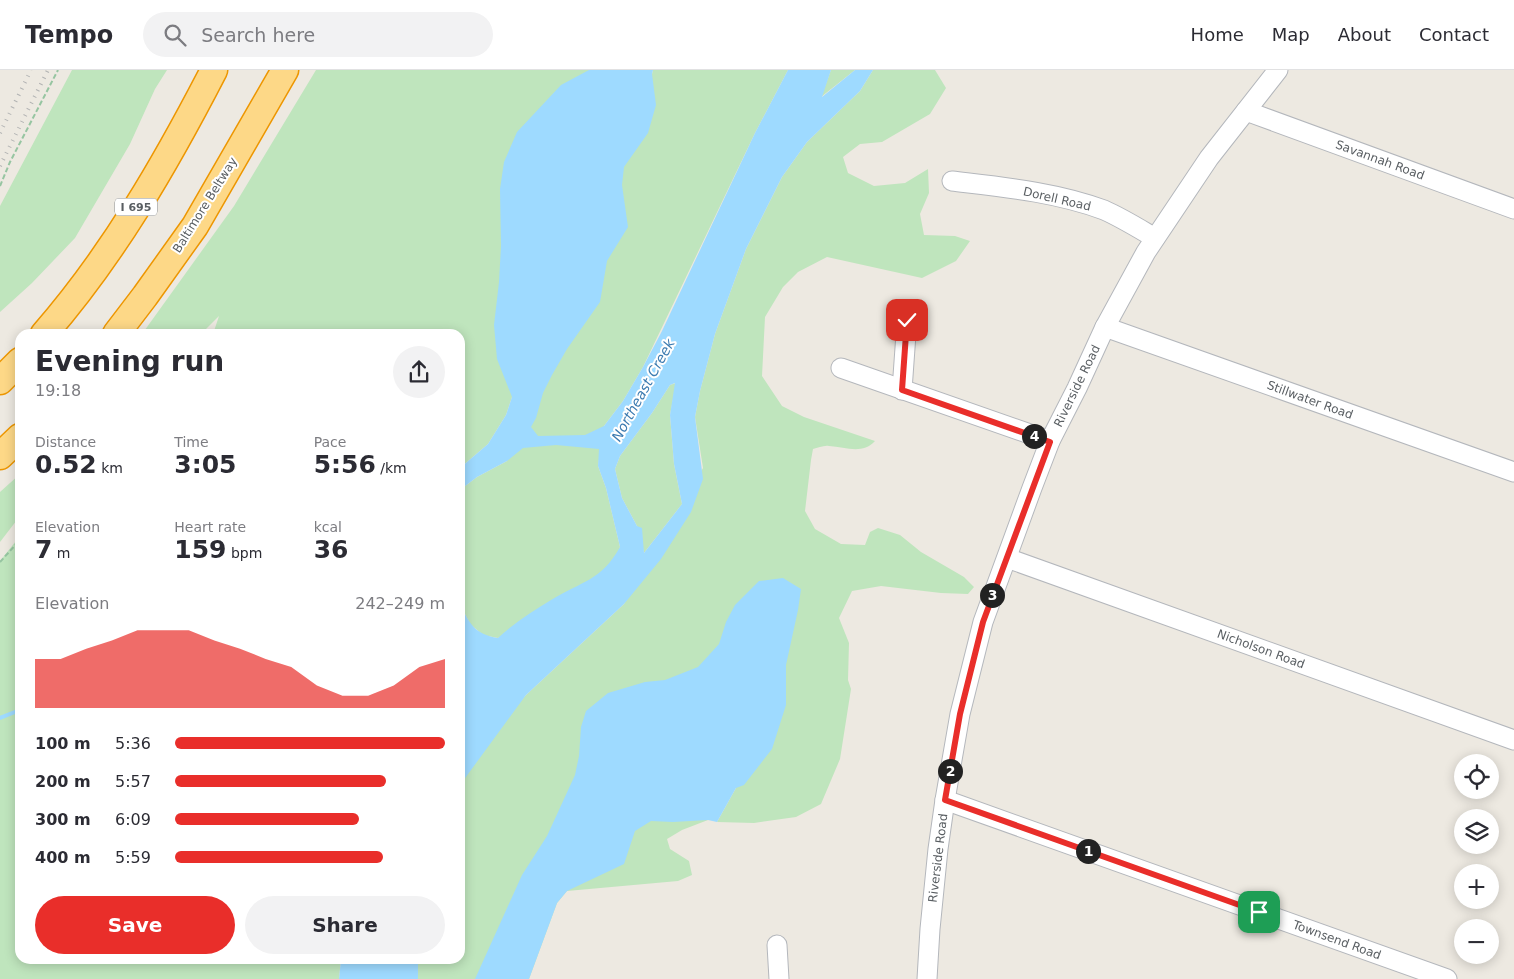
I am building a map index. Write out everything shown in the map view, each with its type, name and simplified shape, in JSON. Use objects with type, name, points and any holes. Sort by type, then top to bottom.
[{"type":"highway","name":"I 695","points":[[48,329],[101,262],[135,209],[184,127],[214,70]]},
{"type":"highway","name":"Baltimore Beltway","points":[[120,329],[194,226],[285,70]]},
{"type":"highway","points":[[0,380],[15,366]]},
{"type":"highway","points":[[0,456],[15,442]]},
{"type":"street","name":"Riverside Road","points":[[927,979],[936,867],[960,714],[983,622],[1032,488],[1050,442],[1132,275],[1209,158],[1278,70]]},
{"type":"street","name":"Savannah Road","points":[[1246,110],[1514,209]]},
{"type":"street","name":"Dorell Road","points":[[952,181],[1076,201],[1105,211],[1155,238]]},
{"type":"street","points":[[902,390],[907,320]]},
{"type":"street","name":"Stillwater Road","points":[[1105,327],[1514,472]]},
{"type":"street","points":[[841,368],[1050,442]]},
{"type":"street","name":"Nicholson Road","points":[[1007,558],[1514,740]]},
{"type":"street","name":"Townsend Road","points":[[945,800],[1447,979]]},
{"type":"street","points":[[777,945],[779,979]]},
{"type":"path","points":[[0,186],[10,162],[58,70]]},
{"type":"path","points":[[0,562],[15,546]]},
{"type":"green space","points":[[72,70],[167,70],[155,89],[130,144],[75,238],[32,283],[0,312],[0,206]]},
{"type":"green space","points":[[316,70],[616,70],[652,74],[653,70],[788,70],[755,133],[643,367],[623,401],[604,426],[598,466],[606,488],[620,547],[602,589],[498,638],[483,635],[470,624],[465,614],[465,486],[477,477],[507,461],[512,397],[506,415],[488,444],[465,464],[465,329],[215,329],[219,316],[206,329],[146,329],[234,206]]},
{"type":"green space","points":[[831,70],[855,70],[821,97]]},
{"type":"green space","points":[[873,70],[935,70],[946,88],[930,114],[882,142],[860,144],[843,157],[848,173],[874,186],[905,183],[928,169],[929,193],[920,214],[924,235],[955,236],[970,241],[956,261],[922,278],[827,257],[798,272],[783,287],[765,317],[762,376],[782,406],[804,417],[875,441],[865,448],[859,449],[823,446],[813,449],[805,511],[815,529],[841,544],[865,545],[870,532],[878,528],[900,535],[921,552],[964,577],[974,587],[968,594],[881,586],[852,591],[839,618],[849,643],[848,680],[851,689],[840,759],[821,804],[796,817],[754,823],[717,822],[736,788],[727,778],[708,820],[682,830],[667,839],[670,849],[689,861],[692,875],[678,881],[567,891],[557,903],[529,979],[390,979],[392,964],[465,964],[465,732],[519,703],[624,604],[703,468],[695,417],[700,391],[715,334],[746,249],[782,177],[807,142],[860,91]]},
{"type":"green space","points":[[676,383],[670,415],[674,464],[682,504],[644,553],[637,526],[622,498],[615,469],[620,456],[670,385]]},
{"type":"green space","points":[[15,478],[15,522],[0,542],[0,492]]},
{"type":"green space","points":[[15,542],[15,964],[340,964],[339,979],[0,979],[0,561]]},
{"type":"water","name":"Northeast Creek","points":[[589,70],[653,70],[656,105],[648,133],[624,167],[622,185],[628,227],[607,261],[600,302],[567,349],[552,375],[543,393],[536,418],[531,427],[538,436],[585,435],[604,426],[623,401],[643,367],[662,331],[755,133],[788,70],[831,70],[822,97],[855,70],[873,70],[860,91],[807,142],[782,177],[746,249],[715,334],[700,391],[695,417],[703,479],[691,512],[661,559],[624,604],[526,695],[465,778],[465,613],[478,631],[498,638],[537,608],[598,574],[606,567],[620,547],[606,488],[598,466],[599,449],[556,445],[523,448],[507,461],[477,477],[465,486],[465,464],[488,444],[506,415],[512,397],[497,359],[494,325],[501,246],[500,189],[504,162],[517,132],[561,85]],"holes":[[[675,383],[670,415],[674,464],[682,504],[644,553],[642,528],[637,526],[622,498],[615,469],[620,456],[670,385]]]},
{"type":"water","points":[[783,578],[801,589],[786,665],[786,705],[772,749],[744,785],[736,788],[717,822],[708,820],[651,821],[635,831],[624,864],[567,891],[557,903],[529,979],[475,979],[522,875],[547,836],[575,775],[579,756],[581,727],[586,711],[608,693],[645,682],[665,680],[698,667],[719,644],[726,622],[735,605],[759,581]]},
{"type":"water","points":[[340,964],[418,964],[418,979],[339,979]]},
{"type":"waterway","points":[[0,718],[15,712]]},
{"type":"railway","points":[[0,133],[31,70]]},
{"type":"railway","points":[[0,166],[48,70]]},
{"type":"route","points":[[907,320],[902,390],[1050,442],[983,622],[960,714],[945,800],[1259,912]]}]
